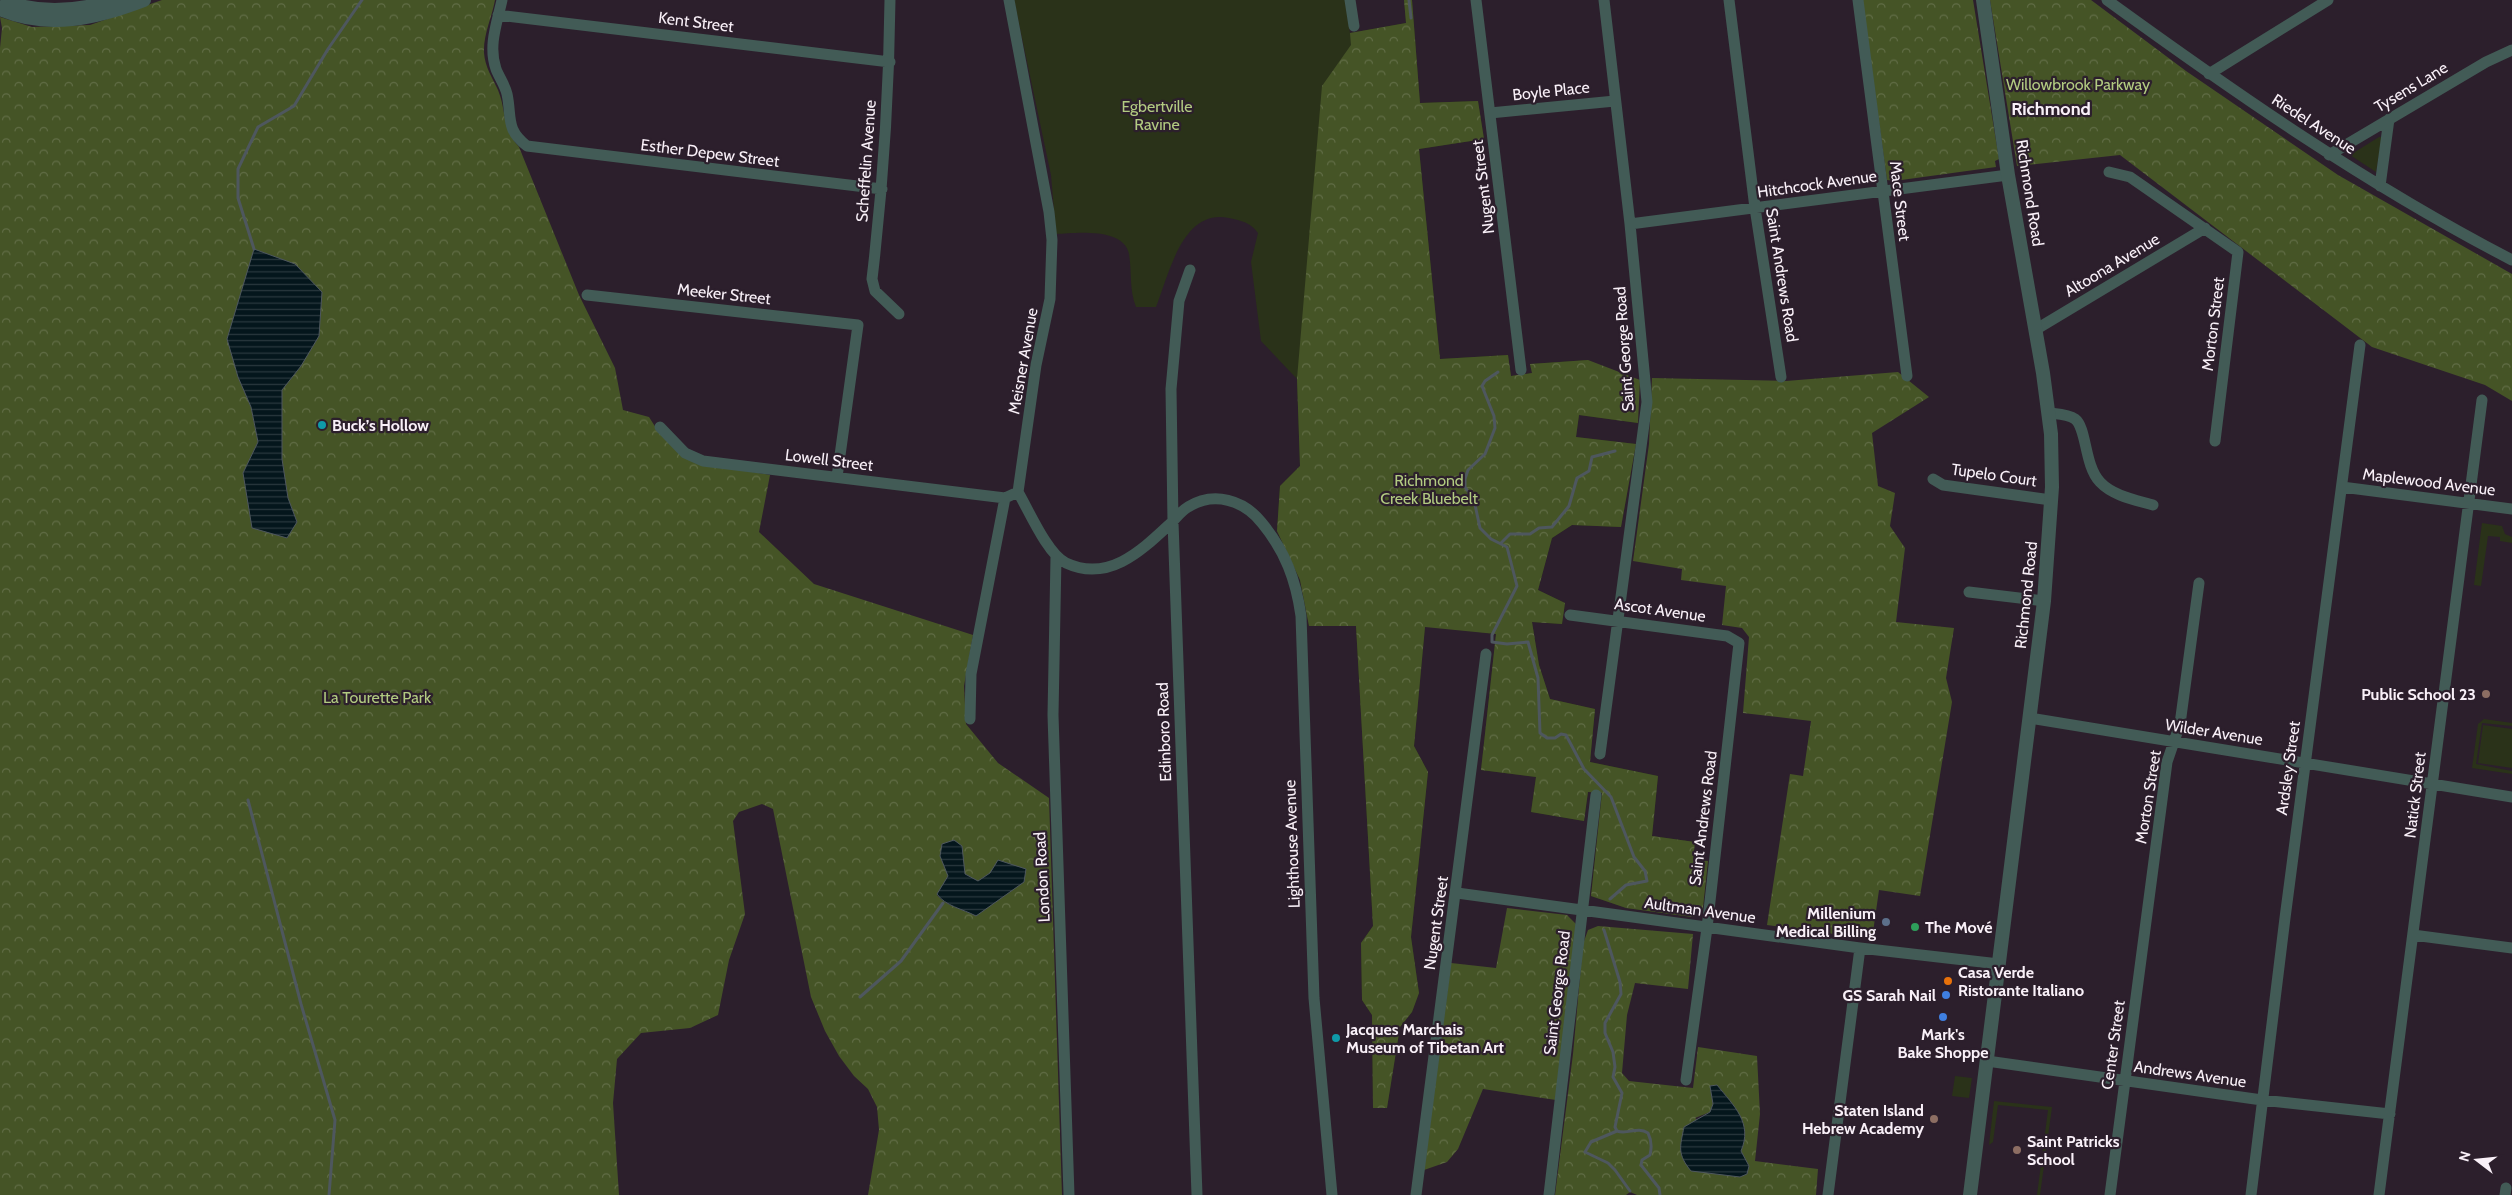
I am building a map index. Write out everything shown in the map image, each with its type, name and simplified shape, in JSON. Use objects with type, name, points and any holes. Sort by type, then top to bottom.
[{"type":"street","points":[[2,0],[36,10],[58,11],[82,9],[116,0]]},
{"type":"street","points":[[0,9],[26,18],[66,21],[102,15],[144,0]]},
{"type":"street","points":[[498,15],[502,0]]},
{"type":"street","name":"Scheffelin Avenue","points":[[890,0],[890,62],[882,190],[872,279],[875,291],[899,314]]},
{"type":"street","name":"Meisner Avenue","points":[[1009,0],[1049,212],[1052,240],[1050,299],[1036,365],[1018,492]]},
{"type":"street","points":[[1350,0],[1354,26]]},
{"type":"street","name":"Nugent Street","points":[[1476,0],[1521,370]]},
{"type":"street","name":"Saint George Road","points":[[1600,754],[1648,402],[1604,0]]},
{"type":"street","name":"Saint Andrews Road","points":[[1729,0],[1755,208],[1781,377]]},
{"type":"street","name":"Mace Street","points":[[1858,0],[1907,376]]},
{"type":"street","name":"Richmond Road","points":[[1970,1195],[2044,600],[2051,500],[2049,413],[2008,175],[1983,0]]},
{"type":"street","name":"Riedel Avenue","points":[[2107,0],[2209,74],[2329,155],[2453,229],[2512,260]]},
{"type":"street","points":[[2209,74],[2328,0]]},
{"type":"street","name":"Kent Street","points":[[498,15],[890,62]]},
{"type":"street","name":"Esther Depew Street","points":[[498,15],[492,41],[492,55],[508,96],[509,119],[520,140],[534,148],[882,190]]},
{"type":"street","name":"Tysens Lane","points":[[2329,155],[2486,62],[2512,50]]},
{"type":"street","name":"Boyle Place","points":[[1490,113],[1615,101]]},
{"type":"street","points":[[2380,186],[2390,119]]},
{"type":"street","points":[[2109,172],[2130,177],[2205,228]]},
{"type":"street","name":"Hitchcock Avenue","points":[[1630,224],[2008,175]]},
{"type":"street","name":"Altoona Avenue","points":[[2035,330],[2205,228]]},
{"type":"street","name":"Morton Street","points":[[2205,228],[2238,252],[2215,441]]},
{"type":"street","name":"Edinboro Road","points":[[1190,270],[1179,301],[1171,389],[1172,522],[1197,1195]]},
{"type":"street","name":"Meeker Street","points":[[587,295],[858,325],[837,477]]},
{"type":"street","name":"Ardsley Street","points":[[2251,1195],[2360,345]]},
{"type":"street","name":"Natick Street","points":[[2380,1195],[2482,400]]},
{"type":"street","points":[[2049,413],[2069,416],[2080,424],[2087,459],[2101,483],[2112,491],[2153,505]]},
{"type":"street","name":"Lowell Street","points":[[660,427],[685,453],[703,461],[1005,498]]},
{"type":"street","name":"Tupelo Court","points":[[1934,479],[1942,485],[2051,500]]},
{"type":"street","name":"Maplewood Avenue","points":[[2342,487],[2512,509]]},
{"type":"street","points":[[970,718],[971,674],[1005,498],[1018,492],[1056,557],[1065,563],[1089,570],[1116,566],[1132,556],[1172,522]]},
{"type":"street","name":"Lighthouse Avenue","points":[[1172,522],[1188,507],[1212,499],[1224,499],[1246,507],[1274,538],[1285,556],[1298,594],[1301,616],[1314,998],[1332,1195]]},
{"type":"street","name":"London Road","points":[[1056,557],[1054,734],[1069,1195]]},
{"type":"street","name":"Morton Street","points":[[2149,899],[2167,762],[2180,724],[2198,583]]},
{"type":"street","points":[[1969,592],[2044,600]]},
{"type":"street","name":"Ascot Avenue","points":[[1570,615],[1732,637],[1739,643],[1740,648]]},
{"type":"street","name":"Saint Andrews Road","points":[[1686,1080],[1707,928],[1740,648]]},
{"type":"street","name":"Nugent Street","points":[[1416,1195],[1486,654]]},
{"type":"street","name":"Wilder Avenue","points":[[2030,718],[2512,797]]},
{"type":"street","name":"Saint George Road","points":[[1549,1195],[1584,911],[1596,795]]},
{"type":"street","name":"Aultman Avenue","points":[[1456,893],[1707,928],[1999,964]]},
{"type":"street","name":"Center Street","points":[[2110,1195],[2149,899]]},
{"type":"street","points":[[2413,935],[2512,948]]},
{"type":"street","points":[[1828,1195],[1860,948]]},
{"type":"street","name":"Andrews Avenue","points":[[1987,1061],[2262,1100],[2390,1114]]},
{"type":"green space","name":"La Tourette Park","points":[[162,0],[495,0],[485,40],[484,53],[486,63],[501,98],[509,133],[519,147],[579,295],[615,368],[623,410],[649,417],[656,428],[697,462],[770,475],[759,532],[814,584],[973,635],[964,686],[966,724],[998,763],[1049,798],[1062,1195],[868,1195],[879,1130],[877,1107],[868,1089],[854,1076],[839,1056],[825,1031],[811,997],[773,809],[762,804],[739,812],[733,821],[745,914],[729,960],[718,1015],[690,1028],[641,1033],[617,1059],[613,1103],[619,1195],[0,1195],[0,48],[2,28],[0,17],[32,27],[90,25]],"holes":[[[301,366],[282,389],[282,459],[288,498],[297,522],[243,473],[258,442],[251,407],[238,377]],[[964,866],[965,874],[978,881],[990,873],[976,916],[950,905],[937,895],[948,876]]]},
{"type":"green space","name":"Richmond Creek Bluebelt","points":[[1014,0],[1345,0],[1350,33],[1406,23],[1404,0],[1412,0],[1420,103],[1478,101],[1484,139],[1419,149],[1440,359],[1508,355],[1511,376],[1532,373],[1530,364],[1588,360],[1638,423],[1579,415],[1576,437],[1636,444],[1621,527],[1572,525],[1552,538],[1538,590],[1565,603],[1562,624],[1532,622],[1539,665],[1550,699],[1595,709],[1590,762],[1658,776],[1652,836],[1695,842],[1693,860],[1708,861],[1703,907],[1700,915],[1692,917],[1626,908],[1591,896],[1602,793],[1588,792],[1584,821],[1531,812],[1536,777],[1481,770],[1496,634],[1425,626],[1414,746],[1428,772],[1411,937],[1419,993],[1412,1012],[1400,1027],[1387,1108],[1373,1108],[1372,1015],[1362,1000],[1361,943],[1373,926],[1356,626],[1309,626],[1300,580],[1277,531],[1280,486],[1300,466],[1297,379],[1261,341],[1251,262],[1258,233],[1249,224],[1229,218],[1213,218],[1200,223],[1189,233],[1172,262],[1156,307],[1136,307],[1129,254],[1125,245],[1118,239],[1086,233],[1056,234],[1051,175]]},
{"type":"green space","name":"Richmond Creek Bluebelt","points":[[1404,0],[1412,0],[1420,103],[1478,101],[1484,139],[1419,149],[1440,359],[1508,355],[1511,376],[1532,373],[1530,364],[1588,360],[1640,380],[1638,423],[1579,415],[1576,437],[1636,444],[1621,527],[1572,525],[1552,538],[1538,590],[1565,603],[1562,624],[1532,622],[1539,665],[1550,699],[1595,709],[1590,762],[1658,776],[1652,836],[1695,842],[1693,860],[1708,861],[1703,907],[1700,915],[1692,917],[1626,908],[1591,896],[1602,793],[1588,792],[1584,821],[1531,812],[1536,777],[1481,770],[1496,634],[1425,627],[1414,746],[1428,772],[1411,937],[1419,993],[1412,1012],[1400,1027],[1387,1108],[1373,1108],[1372,1015],[1362,1000],[1361,943],[1373,926],[1356,626],[1309,626],[1300,580],[1277,531],[1280,486],[1300,466],[1297,379],[1322,86],[1351,45],[1350,33],[1406,23]]},
{"type":"green space","name":"Willowbrook Parkway","points":[[1862,0],[1973,0],[1999,159],[1995,161],[1996,167],[1894,181],[1887,180]]},
{"type":"green space","name":"Willowbrook Parkway","points":[[1990,0],[2091,0],[2186,71],[2338,175],[2512,274],[2512,401],[2485,385],[2372,347],[2120,155],[2017,166]]},
{"type":"green space","points":[[2382,137],[2376,172],[2350,155]]},
{"type":"green space","points":[[1898,372],[1929,397],[1872,433],[1878,486],[1895,493],[1890,526],[1905,548],[1896,622],[1954,628],[1946,678],[1952,702],[1920,896],[1879,890],[1872,939],[1767,925],[1790,774],[1803,776],[1811,721],[1743,713],[1749,637],[1742,628],[1722,625],[1726,586],[1681,580],[1682,569],[1633,561],[1649,444],[1652,378],[1786,381]]},
{"type":"green space","points":[[2482,523],[2502,526],[2505,534],[2512,537],[2512,543],[2500,541],[2500,537],[2488,536],[2481,586],[2474,585]]},
{"type":"green space","points":[[2484,719],[2512,723],[2512,726],[2482,723],[2476,764],[2512,771],[2512,774],[2472,768],[2478,724]]},
{"type":"green space","points":[[2483,725],[2512,729],[2512,768],[2478,763]]},
{"type":"green space","points":[[1507,908],[1567,915],[1576,924],[1556,1100],[1483,1089],[1458,1149],[1447,1162],[1424,1170],[1451,963],[1496,968]]},
{"type":"green space","points":[[1598,926],[1693,934],[1688,989],[1635,983],[1627,1015],[1622,1073],[1629,1081],[1693,1088],[1698,1047],[1757,1056],[1760,1114],[1755,1161],[1818,1169],[1816,1195],[1637,1195],[1630,1192],[1626,1195],[1555,1195],[1573,1054],[1583,944],[1588,930]],"holes":[[[1717,1085],[1740,1115],[1745,1132],[1741,1151],[1749,1166],[1695,1118],[1710,1112],[1713,1104],[1710,1086]]]},
{"type":"green space","points":[[1955,1076],[1972,1078],[1969,1098],[1952,1096]]},
{"type":"green space","points":[[1994,1101],[2052,1107],[2040,1195],[2037,1195],[2048,1110],[1998,1105],[1993,1142],[1989,1145]]},
{"type":"shaded area","points":[[254,249],[295,264],[322,292],[319,336],[301,366],[282,390],[282,459],[288,498],[297,522],[287,538],[252,528],[243,473],[258,442],[251,407],[238,377],[227,339]]},
{"type":"shaded area","points":[[954,840],[962,846],[965,874],[978,881],[990,873],[998,860],[1026,869],[1024,882],[976,916],[945,902],[937,894],[948,876],[940,856],[942,844]]},
{"type":"shaded area","points":[[1717,1085],[1740,1115],[1743,1123],[1745,1132],[1741,1151],[1749,1166],[1747,1174],[1740,1177],[1691,1171],[1683,1160],[1681,1145],[1684,1127],[1710,1112],[1713,1104],[1710,1086]]},
{"type":"waterway","points":[[254,249],[238,198],[238,169],[258,127],[294,106],[328,49],[362,0]]},
{"type":"waterway","points":[[1409,0],[1411,18]]},
{"type":"waterway","points":[[1498,372],[1485,381],[1482,386],[1494,416],[1495,428],[1485,454],[1468,470],[1465,479],[1465,487],[1474,500],[1480,528],[1491,539],[1507,547],[1517,586],[1492,635],[1492,642],[1507,644],[1528,642],[1538,678],[1540,733],[1547,738],[1555,738],[1561,734],[1566,735],[1584,769],[1611,797],[1634,857],[1645,871],[1647,881],[1626,885],[1610,899]]},
{"type":"waterway","points":[[1501,543],[1510,534],[1530,534],[1539,528],[1552,527],[1569,506],[1577,478],[1589,471],[1592,457],[1615,451]]},
{"type":"waterway","points":[[248,800],[301,1004],[335,1120],[329,1195]]},
{"type":"waterway","points":[[860,997],[901,961],[943,903]]},
{"type":"waterway","points":[[1604,930],[1620,982],[1621,994],[1605,1023],[1605,1033],[1613,1052],[1615,1067],[1613,1077],[1622,1093],[1615,1127],[1617,1131],[1621,1132],[1640,1130],[1648,1133],[1651,1141],[1651,1152],[1650,1155],[1642,1160],[1641,1165],[1659,1188],[1660,1195]]},
{"type":"waterway","points":[[1617,1131],[1591,1142],[1585,1152],[1608,1163],[1630,1191]]},
{"type":"place","name":"Buck’s Hollow","points":[[322,425]]},
{"type":"place","name":"Public School 23","points":[[2486,694]]},
{"type":"place","name":"Millenium Medical Billing","points":[[1886,922]]},
{"type":"place","name":"The Mové","points":[[1915,927]]},
{"type":"place","name":"Casa Verde Ristorante Italiano","points":[[1948,981]]},
{"type":"place","name":"GS Sarah Nail","points":[[1946,995]]},
{"type":"place","name":"Mark's Bake Shoppe","points":[[1943,1017]]},
{"type":"place","name":"Jacques Marchais Museum of Tibetan Art","points":[[1336,1038]]},
{"type":"place","name":"Staten Island Hebrew Academy","points":[[1934,1119]]},
{"type":"place","name":"Saint Patricks School","points":[[2017,1150]]},
{"type":"district","name":"Richmond","points":[[2051,109]]},
{"type":"park label","name":"Egbertville Ravine","points":[[1157,115]]}]
